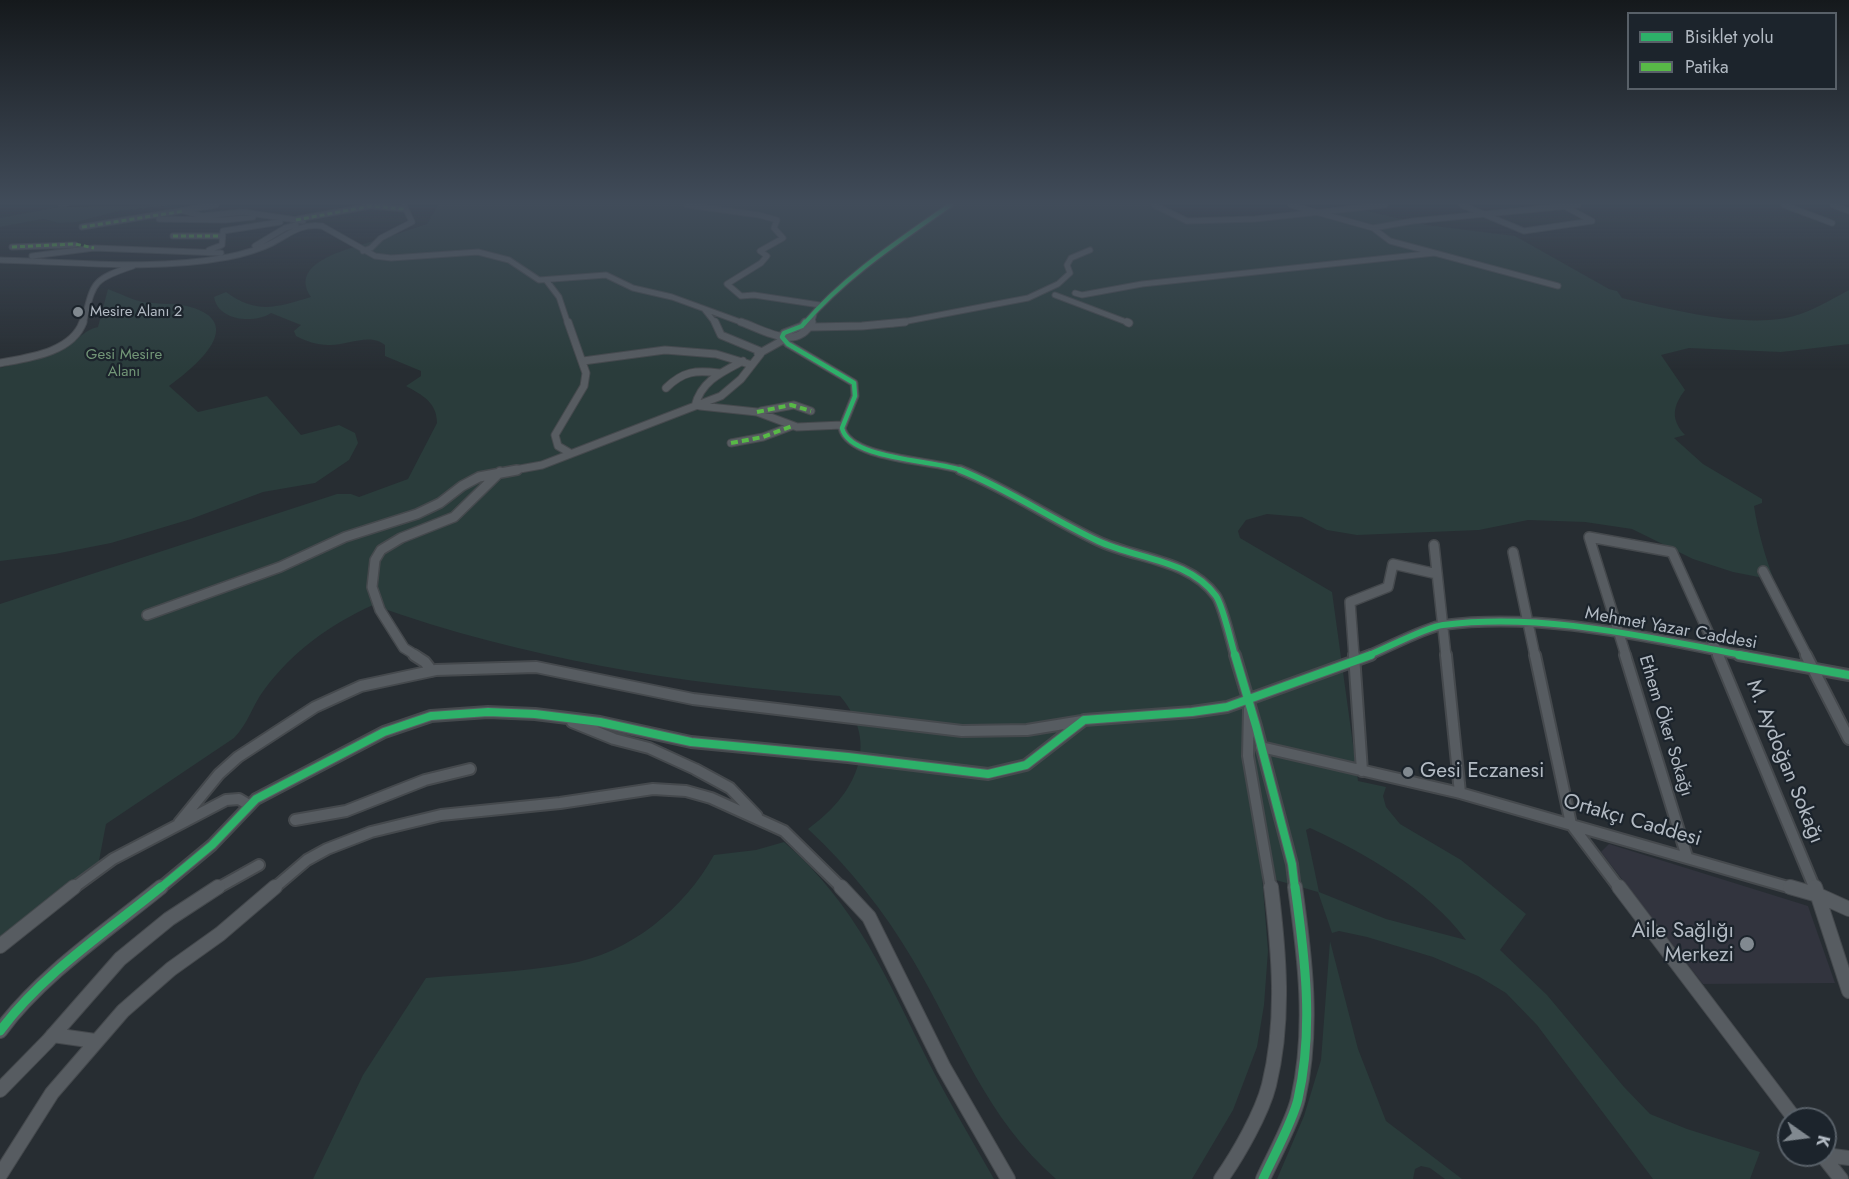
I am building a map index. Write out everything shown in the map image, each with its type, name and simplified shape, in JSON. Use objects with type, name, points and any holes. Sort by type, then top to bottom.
[{"type":"street","points":[[4,260],[149,262],[201,260]]},
{"type":"street","points":[[0,363],[48,351],[73,338],[81,329],[95,283],[111,273],[162,260]]},
{"type":"street","points":[[507,260],[534,278],[546,280],[606,275],[633,288],[692,304],[785,339]]},
{"type":"street","points":[[764,260],[727,284],[741,296],[754,295],[820,304]]},
{"type":"street","points":[[872,260],[820,304],[802,326],[782,334],[788,344],[854,383],[856,392],[842,425],[843,434],[849,442],[861,448],[960,470],[1005,490],[1049,518],[1103,543],[1189,572],[1204,582],[1217,597],[1249,701],[1292,864],[1303,945],[1308,1019],[1298,1100],[1263,1179]]},
{"type":"street","points":[[1027,297],[1063,280],[1070,273],[1067,265],[1070,260]]},
{"type":"street","points":[[811,327],[853,328],[915,321],[942,313],[1027,297],[1075,293],[1082,295],[1142,284],[1377,260]]},
{"type":"street","points":[[1459,260],[1558,286]]},
{"type":"street","points":[[546,280],[559,297],[586,370],[586,382],[555,435],[558,446],[570,453]]},
{"type":"street","points":[[1063,280],[1079,292],[1075,293]]},
{"type":"street","points":[[1055,295],[1130,324]]},
{"type":"street","points":[[692,304],[712,317],[721,335],[762,352]]},
{"type":"street","points":[[695,406],[702,388],[719,373],[785,339],[799,337],[811,327],[815,311]]},
{"type":"street","points":[[756,327],[799,333],[798,345],[805,352]]},
{"type":"street","points":[[583,362],[665,350],[716,354],[752,365]]},
{"type":"street","points":[[147,615],[280,567],[345,537],[417,514],[440,502],[472,480],[500,472],[542,465],[724,394],[737,384],[762,352]]},
{"type":"street","points":[[666,388],[678,375],[685,372],[700,370],[719,373]]},
{"type":"street","points":[[695,406],[757,411],[794,405],[811,411]]},
{"type":"street","points":[[757,411],[792,426]]},
{"type":"street","points":[[731,443],[763,437],[792,426],[842,425]]},
{"type":"street","points":[[432,671],[425,662],[404,648],[380,610],[372,587],[375,560],[381,550],[395,541],[456,515],[500,472]]},
{"type":"street","name":"Ethem Öker Sokağı","points":[[1672,552],[1589,537],[1687,857]]},
{"type":"street","points":[[1434,545],[1460,793]]},
{"type":"street","points":[[1513,552],[1571,824],[1786,1107]]},
{"type":"street","name":"M. Aydoğan Sokağı","points":[[1672,552],[1716,650],[1818,895],[1849,991]]},
{"type":"street","points":[[1362,771],[1350,602],[1388,587],[1393,564],[1437,574]]},
{"type":"street","points":[[1763,571],[1849,739]]},
{"type":"street","name":"Mehmet Yazar Caddesi","points":[[179,823],[219,774],[238,757],[315,707],[361,686],[432,671],[536,667],[693,699],[962,731],[1027,730],[1114,716],[1192,712],[1249,701],[1353,662],[1441,625],[1528,622],[1620,633],[1849,675]]},
{"type":"street","points":[[1221,1179],[1239,1153],[1269,1086],[1280,1011],[1278,941],[1268,862],[1248,756],[1249,701]]},
{"type":"street","points":[[0,1031],[5,1019],[72,957],[212,844],[249,805],[321,764],[407,723],[431,716],[488,712],[562,717],[600,722],[691,742],[848,757],[988,774],[1026,765],[1084,720]]},
{"type":"street","points":[[562,717],[614,739],[649,748],[695,769],[730,788],[763,822]]},
{"type":"street","name":"Ortakçı Caddesi","points":[[1261,747],[1460,793],[1818,895],[1849,909]]},
{"type":"street","points":[[296,820],[327,818],[377,801],[424,780],[470,769]]},
{"type":"street","points":[[0,1175],[52,1093],[95,1041],[146,989],[220,934],[307,860],[327,849],[371,832],[441,814],[560,803],[653,789],[686,791],[711,798],[784,831],[869,917],[944,1068],[1008,1179]]},
{"type":"street","points":[[0,946],[94,872],[179,823],[226,800],[239,799],[249,805]]},
{"type":"street","points":[[0,1090],[134,946],[206,894],[260,865]]},
{"type":"street","points":[[53,1035],[95,1041]]},
{"type":"shaded area","name":"Aile Sağlığı Merkezi","points":[[1609,844],[1808,906],[1835,983],[1703,984],[1601,852]]},
{"type":"green space","points":[[323,260],[1558,260],[1609,289],[1617,291],[1622,298],[1704,316],[1747,320],[1794,316],[1811,310],[1849,290],[1849,344],[1781,352],[1689,348],[1661,355],[1685,390],[1676,407],[1675,418],[1685,435],[1674,438],[1703,464],[1762,499],[1762,503],[1754,506],[1762,544],[1774,580],[1733,572],[1693,559],[1632,529],[1585,522],[1528,520],[1479,530],[1357,535],[1327,530],[1302,517],[1267,514],[1246,520],[1238,531],[1240,538],[1332,592],[1358,781],[1386,787],[1383,796],[1386,807],[1400,824],[1461,860],[1526,914],[1500,950],[1547,995],[1624,1087],[1650,1114],[1687,1129],[1760,1152],[1750,1179],[1653,1179],[1537,1025],[1506,993],[1478,976],[1433,957],[1367,937],[1339,931],[1332,933],[1318,892],[1262,876],[1268,951],[1264,1005],[1257,1047],[1233,1110],[1192,1179],[1056,1179],[1032,1155],[992,1103],[913,960],[890,924],[852,875],[808,829],[838,801],[857,768],[860,751],[859,733],[853,714],[840,696],[721,684],[603,666],[487,640],[373,605],[327,630],[287,663],[264,690],[243,727],[234,738],[106,824],[98,866],[0,950],[0,604],[337,494],[351,494],[359,497],[408,479],[437,423],[434,410],[428,400],[406,386],[421,376],[421,371],[385,356],[385,345],[379,341],[365,340],[328,345],[303,340],[296,336],[294,331],[301,325],[271,313],[255,319],[229,316],[217,305],[214,297],[226,292],[248,304],[267,307],[311,297],[306,285],[307,275]],"holes":[[[1310,828],[1353,849],[1415,889],[1434,905],[1466,940],[1386,919],[1319,892],[1306,830]]]},
{"type":"green space","name":"Gesi Mesire Alanı","points":[[108,289],[143,302],[188,306],[209,316],[216,326],[210,348],[190,370],[169,386],[198,412],[267,396],[301,435],[339,425],[355,433],[358,443],[349,460],[315,483],[263,492],[191,519],[111,543],[55,554],[0,561],[0,368],[61,348],[98,327]]},
{"type":"green space","points":[[784,842],[831,891],[868,944],[937,1078],[994,1179],[313,1179],[363,1075],[426,978],[532,969],[591,959],[633,939],[653,926],[688,893],[714,855],[756,850]]},
{"type":"green space","points":[[1330,941],[1358,1049],[1386,1121],[1462,1179],[1445,1179],[1430,1168],[1421,1166],[1415,1169],[1413,1179],[1277,1179],[1304,1116],[1321,1060]]},
{"type":"marked path","points":[[757,412],[791,405],[811,411]]},
{"type":"marked path","points":[[731,443],[763,437],[792,426]]},
{"type":"cycle path","points":[[873,260],[820,305],[802,326],[784,333],[782,337],[788,344],[854,383],[855,396],[842,421],[843,434],[849,441],[881,454],[963,471],[998,487],[1100,542],[1176,567],[1204,584],[1217,597],[1256,726],[1292,864],[1303,945],[1308,1019],[1298,1100],[1263,1179]]},
{"type":"cycle path","points":[[0,1031],[11,1016],[51,977],[212,845],[256,799],[384,732],[431,716],[488,712],[535,714],[600,722],[691,742],[848,757],[988,774],[1026,765],[1084,720],[1192,712],[1227,707],[1354,662],[1441,625],[1528,622],[1620,633],[1849,675]]},
{"type":"place","name":"Mesire Alanı 2","points":[[78,312]]},
{"type":"place","name":"Gesi Eczanesi","points":[[1408,772]]},
{"type":"place","name":"Aile Sağlığı Merkezi","points":[[1747,944]]}]
